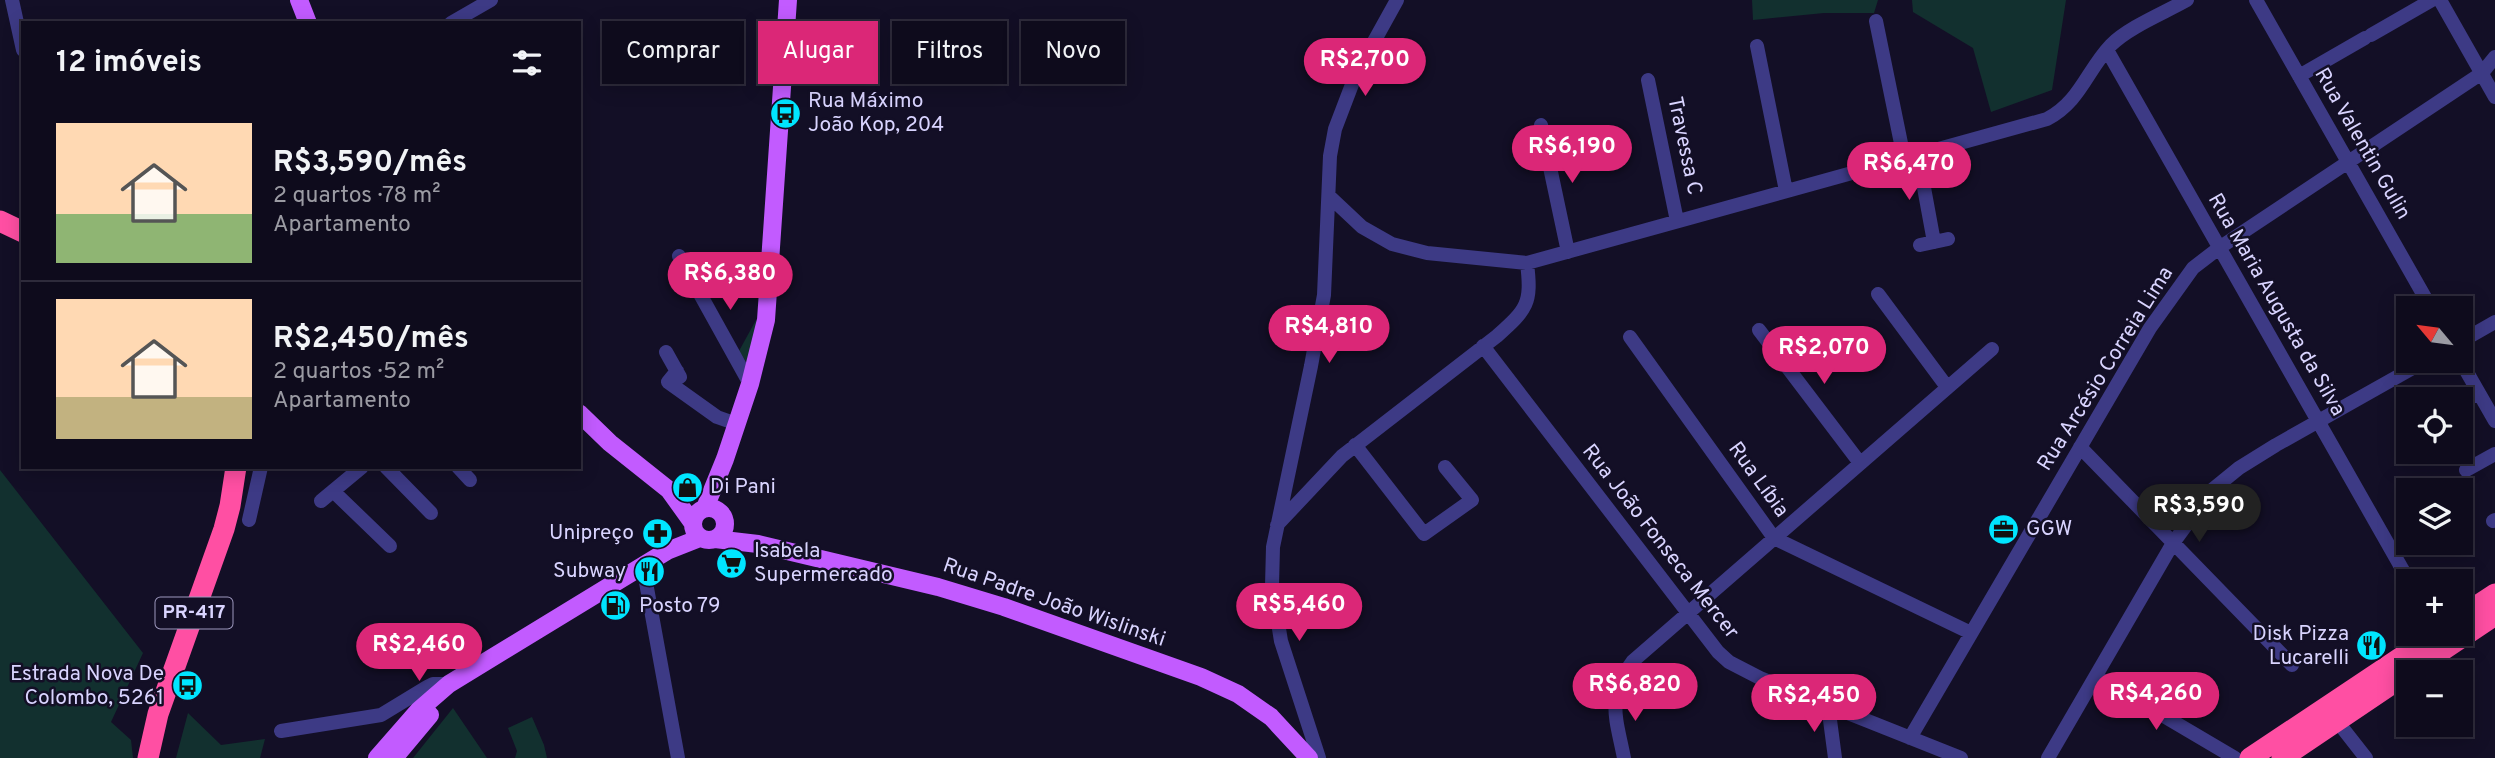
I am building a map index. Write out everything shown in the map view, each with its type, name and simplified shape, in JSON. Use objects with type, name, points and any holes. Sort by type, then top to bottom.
[{"type":"highway","points":[[0,221],[21,232]]},
{"type":"highway","name":"PR-417","points":[[148,758],[158,714],[224,529],[236,469]]},
{"type":"highway","points":[[2473,608],[2495,594]]},
{"type":"highway","points":[[2473,624],[2495,615]]},
{"type":"highway","points":[[2417,660],[2433,646]]},
{"type":"highway","points":[[2311,717],[2312,704],[2323,693],[2396,675]]},
{"type":"highway","points":[[2282,758],[2396,678]]},
{"type":"highway","points":[[2311,717],[2322,723],[2337,721]]},
{"type":"highway","points":[[2250,758],[2311,717]]},
{"type":"main road","points":[[299,0],[307,21]]},
{"type":"main road","points":[[700,532],[722,533],[716,513],[724,459],[750,384],[766,320],[788,0]]},
{"type":"main road","points":[[581,415],[610,443],[669,490],[700,532]]},
{"type":"main road","name":"Rua Padre João Wislinski","points":[[669,490],[716,513],[733,529],[758,544]]},
{"type":"main road","points":[[700,532],[696,513],[716,513]]},
{"type":"main road","name":"Rua Padre João Wislinski","points":[[385,756],[419,710],[449,684],[700,532],[970,596],[1201,677],[1238,694],[1262,711],[1284,730],[1309,758]]},
{"type":"main road","name":"Rua Padre João Wislinski","points":[[385,756],[489,661]]},
{"type":"street","points":[[12,0],[21,41]]},
{"type":"street","points":[[454,21],[491,0]]},
{"type":"street","points":[[1319,758],[1287,665],[1275,615],[1272,567],[1276,526],[1319,328],[1326,265],[1332,141],[1339,114],[1356,74],[1397,0]]},
{"type":"street","points":[[1329,196],[1363,227],[1392,244],[1427,253],[1527,263],[2047,119],[2061,112],[2082,88],[2106,50],[2120,38],[2187,0]]},
{"type":"street","name":"Rua Valentin Gulin","points":[[2256,0],[2424,296]]},
{"type":"street","points":[[2299,76],[2432,0]]},
{"type":"street","points":[[2440,0],[2495,97]]},
{"type":"street","points":[[1876,21],[1934,242]]},
{"type":"street","points":[[1758,46],[1787,191]]},
{"type":"street","name":"Rua Maria Augusta da Silva","points":[[2106,50],[2402,569]]},
{"type":"street","name":"Rua Arcésio Correia Lima","points":[[1910,738],[2164,306],[2193,268],[2348,161],[2482,74],[2495,57]]},
{"type":"street","name":"Travessa C","points":[[1648,80],[1677,221]]},
{"type":"street","points":[[1541,125],[1568,252]]},
{"type":"street","points":[[0,230],[21,233]]},
{"type":"street","points":[[679,256],[750,384]]},
{"type":"street","points":[[1276,526],[1331,466],[1355,445],[1508,326],[1524,309],[1530,292],[1527,263]]},
{"type":"street","points":[[1878,293],[1947,387]]},
{"type":"street","points":[[2473,335],[2495,322]]},
{"type":"street","points":[[1759,330],[1860,463]]},
{"type":"street","name":"Rua Líbia","points":[[1630,337],[1774,538],[1971,633]]},
{"type":"street","name":"Rua João Fonseca Mercer","points":[[1483,346],[1686,613],[1729,662],[1760,678],[1961,758]]},
{"type":"street","points":[[1624,758],[1615,708],[1617,687],[1633,661],[1992,349]]},
{"type":"street","points":[[666,352],[677,371],[668,382],[717,417],[737,424]]},
{"type":"street","points":[[2049,758],[2173,543],[2199,504],[2218,484],[2255,458],[2404,373]]},
{"type":"street","points":[[2467,373],[2495,421]]},
{"type":"street","points":[[2473,396],[2479,393]]},
{"type":"street","points":[[1355,445],[1424,534],[1472,500],[1445,467]]},
{"type":"street","points":[[2080,447],[2292,665]]},
{"type":"street","points":[[2466,470],[2495,454]]},
{"type":"street","points":[[249,520],[261,469]]},
{"type":"street","points":[[321,501],[360,469]]},
{"type":"street","points":[[388,469],[431,513]]},
{"type":"street","points":[[460,469],[470,480]]},
{"type":"street","points":[[333,491],[390,546]]},
{"type":"street","points":[[643,566],[678,758]]},
{"type":"street","points":[[2096,676],[2235,758]]},
{"type":"street","points":[[281,731],[382,715],[427,687],[439,683],[449,684]]},
{"type":"street","points":[[1828,705],[1835,758]]},
{"type":"street","points":[[2337,721],[2366,758]]},
{"type":"green space","points":[[1752,0],[1878,0],[1874,13],[1824,13],[1753,20]]},
{"type":"green space","points":[[1912,0],[2066,0],[2052,90],[1991,112],[1973,48],[1913,12]]},
{"type":"green space","points":[[756,320],[757,327],[747,363],[739,351]]},
{"type":"green space","points":[[0,470],[143,653],[111,722],[131,740],[133,758],[0,758]]},
{"type":"green space","points":[[453,708],[487,758],[413,758]]},
{"type":"green space","points":[[188,713],[221,745],[265,739],[260,758],[176,758]]},
{"type":"green space","points":[[532,717],[547,758],[515,758],[517,751],[508,728]]},
{"type":"place","name":"Rua Máximo João Kop, 204","points":[[785,113]]},
{"type":"place","name":"Di Pani","points":[[687,487]]},
{"type":"place","name":"GGW","points":[[2003,529]]},
{"type":"place","name":"Unipreço","points":[[657,533]]},
{"type":"place","name":"Isabela Supermercado","points":[[731,563]]},
{"type":"place","name":"Subway","points":[[649,571]]},
{"type":"place","name":"Posto 79","points":[[616,606]]},
{"type":"place","name":"Disk Pizza Lucarelli","points":[[2372,646]]},
{"type":"place","name":"Estrada Nova De Colombo, 5261","points":[[187,686]]}]
